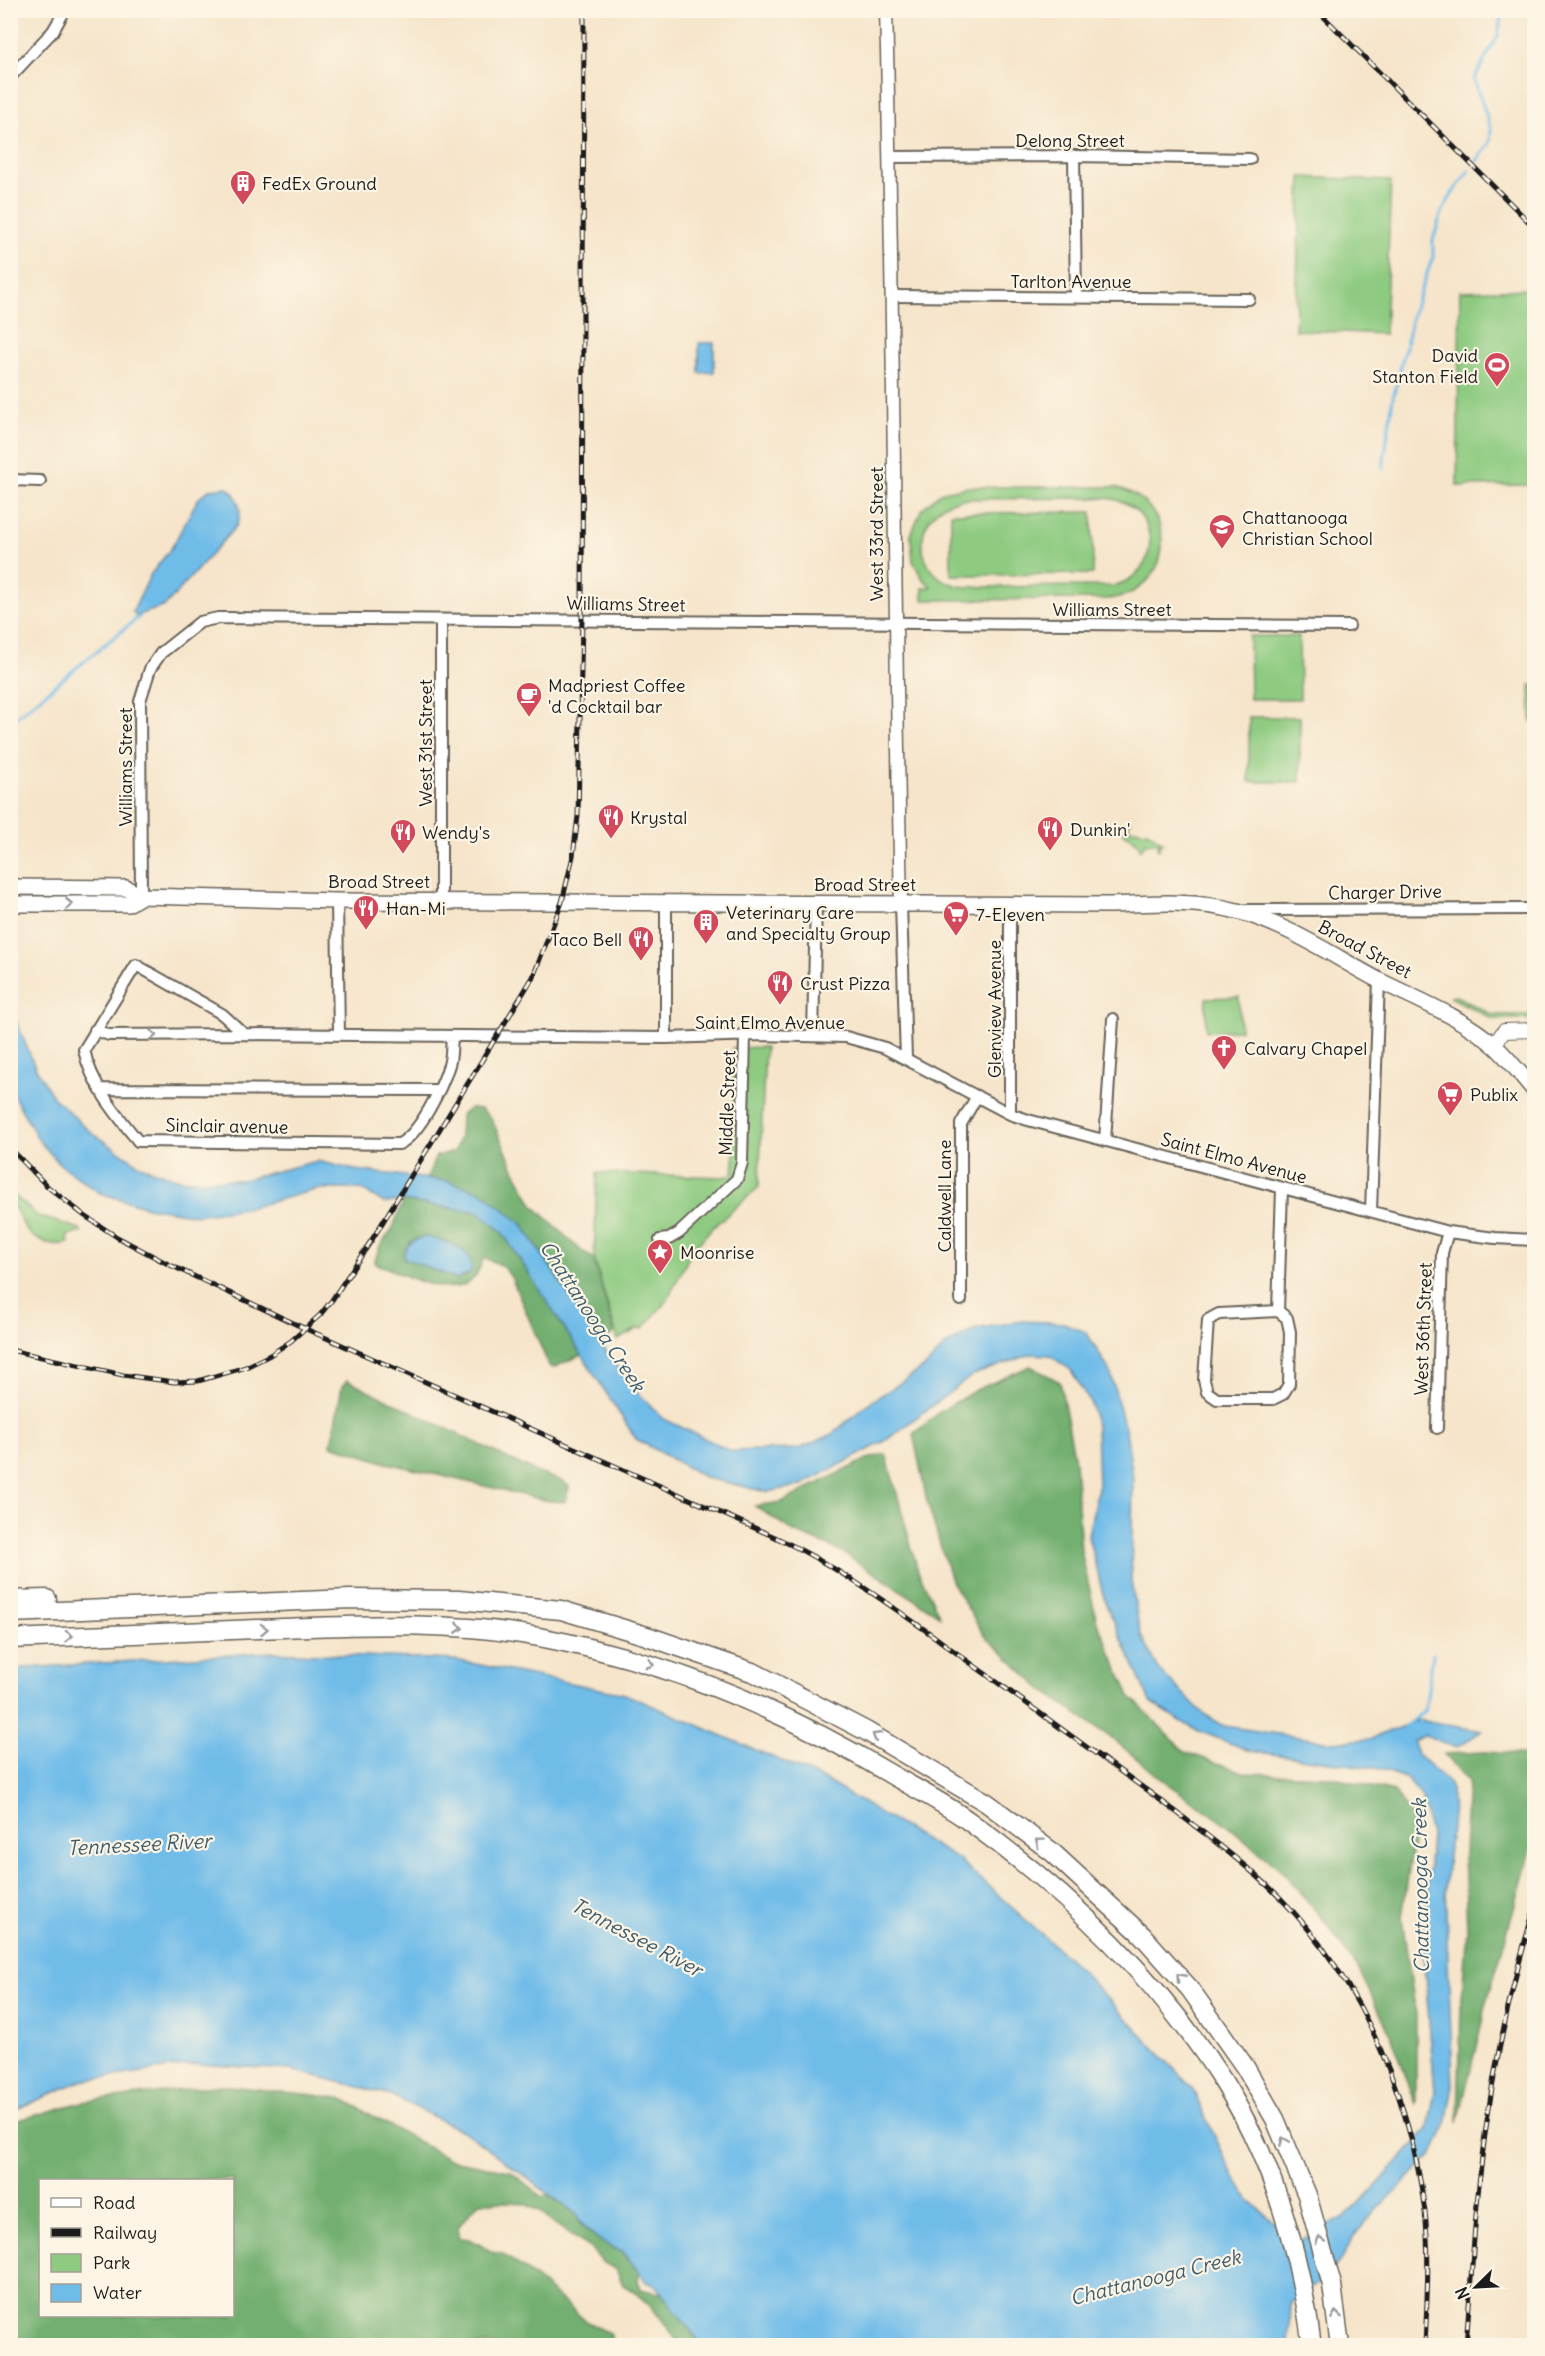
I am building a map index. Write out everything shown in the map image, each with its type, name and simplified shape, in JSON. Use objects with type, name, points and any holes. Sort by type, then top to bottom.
[{"type":"highway","points":[[10,1600],[88,1599],[119,1608]]},
{"type":"highway","points":[[10,1613],[350,1599],[459,1600],[561,1610],[647,1636],[755,1673],[866,1731],[987,1803],[1052,1852],[1142,1935],[1190,1989],[1245,2067],[1275,2119],[1306,2195],[1332,2285],[1340,2346]]},
{"type":"highway","points":[[10,1639],[354,1626],[433,1626],[484,1629],[538,1636],[659,1666],[737,1695],[841,1744],[967,1819],[1030,1868],[1088,1917],[1175,2014],[1224,2084],[1256,2143],[1284,2215],[1296,2254],[1312,2346]]},
{"type":"main road","name":"Broad Street","points":[[10,887],[126,888],[141,896],[337,901],[1193,904],[1236,910],[1298,935],[1448,1015],[1494,1045],[1534,1090]]},
{"type":"main road","name":"Broad Street","points":[[10,904],[128,904],[141,896]]},
{"type":"main road","points":[[1494,1045],[1504,1030],[1534,1030]]},
{"type":"street","points":[[10,77],[53,31],[65,10]]},
{"type":"street","name":"West 33rd Street","points":[[886,10],[890,157],[895,624],[906,1058]]},
{"type":"street","points":[[1074,156],[1076,297]]},
{"type":"street","name":"Delong Street","points":[[890,157],[1074,156],[1250,159]]},
{"type":"street","name":"Tarlton Avenue","points":[[892,296],[1249,299]]},
{"type":"street","points":[[10,480],[40,481]]},
{"type":"street","name":"Williams Street","points":[[141,896],[140,701],[150,669],[161,653],[200,622],[218,618],[582,619],[895,624],[1349,626]]},
{"type":"street","name":"West 31st Street","points":[[441,620],[441,901]]},
{"type":"street","points":[[337,901],[339,1035]]},
{"type":"street","points":[[666,902],[666,1038]]},
{"type":"street","points":[[813,1035],[816,903]]},
{"type":"street","name":"Glenview Avenue","points":[[1010,904],[1010,1114]]},
{"type":"street","name":"Charger Drive","points":[[1236,910],[1534,909]]},
{"type":"street","name":"Sinclair avenue","points":[[244,1034],[222,1014],[136,965],[84,1050],[87,1068],[121,1121],[138,1141],[399,1144],[413,1135],[438,1090],[450,1062],[452,1036]]},
{"type":"street","points":[[1371,1211],[1379,980]]},
{"type":"street","points":[[1105,1141],[1113,1019]]},
{"type":"street","name":"Saint Elmo Avenue","points":[[95,1030],[109,1035],[666,1038],[813,1035],[846,1037],[867,1042],[906,1058],[1010,1114],[1448,1232],[1534,1240]]},
{"type":"street","name":"Middle Street","points":[[660,1240],[669,1239],[679,1233],[737,1179],[742,1163],[745,1036]]},
{"type":"street","points":[[100,1089],[438,1090]]},
{"type":"street","name":"Caldwell Lane","points":[[960,1300],[961,1124],[977,1096]]},
{"type":"street","points":[[1278,1311],[1282,1189]]},
{"type":"street","name":"West 36th Street","points":[[1437,1428],[1442,1253],[1448,1232]]},
{"type":"street","points":[[1278,1311],[1287,1318],[1290,1332],[1288,1384],[1283,1394],[1273,1399],[1217,1399],[1207,1392],[1203,1380],[1208,1320],[1219,1314],[1278,1311]]},
{"type":"green space","points":[[1301,177],[1391,181],[1385,334],[1295,330]]},
{"type":"green space","name":"David Stanton Field","points":[[1534,289],[1534,485],[1457,486],[1460,291]]},
{"type":"green space","points":[[966,487],[1115,487],[1137,496],[1152,511],[1160,528],[1162,547],[1157,566],[1146,582],[1129,593],[1106,599],[923,600],[923,588],[931,587],[921,576],[913,561],[911,535],[921,510],[940,493]],"holes":[[[1106,498],[1124,503],[1137,512],[1146,525],[1150,539],[1148,554],[1142,567],[1130,579],[1113,586],[967,587],[948,582],[934,572],[925,559],[923,543],[925,528],[933,514],[947,504],[966,499]]]},
{"type":"green space","points":[[1092,512],[1093,574],[951,575],[951,513]]},
{"type":"green space","points":[[1249,636],[1299,636],[1300,699],[1250,699]]},
{"type":"green space","points":[[1530,685],[1534,685],[1534,722],[1531,722]]},
{"type":"green space","points":[[1249,717],[1300,717],[1300,782],[1249,782]]},
{"type":"green space","points":[[1128,820],[1131,821],[1127,828],[1147,831],[1164,843],[1160,844],[1159,850],[1157,849],[1159,843],[1145,843],[1140,849],[1138,843],[1122,831]]},
{"type":"green space","points":[[1454,995],[1493,1015],[1534,1015],[1534,1019],[1493,1019],[1450,997]]},
{"type":"green space","points":[[1239,997],[1240,1030],[1206,1031],[1206,998]]},
{"type":"green space","points":[[765,1047],[759,1187],[711,1229],[692,1251],[667,1300],[643,1329],[637,1329],[618,1340],[594,1259],[597,1173],[724,1177],[733,1175],[732,1048]]},
{"type":"green space","points":[[470,1108],[481,1109],[491,1118],[534,1206],[578,1248],[594,1259],[614,1332],[601,1344],[522,1224],[447,1181],[427,1178],[436,1156],[454,1152],[460,1136],[461,1115]]},
{"type":"green space","points":[[10,1192],[38,1216],[80,1229],[82,1232],[67,1236],[69,1243],[51,1244],[39,1240],[25,1228],[11,1204]]},
{"type":"green space","points":[[403,1201],[479,1212],[502,1232],[582,1355],[553,1368],[549,1366],[512,1279],[504,1268],[484,1258],[473,1279],[451,1288],[424,1283],[374,1263],[380,1246],[393,1228]],"holes":[[[419,1238],[467,1275],[457,1279],[404,1258],[410,1242]]]},
{"type":"green space","points":[[1030,1366],[1060,1382],[1075,1461],[1081,1551],[1097,1622],[1130,1696],[1185,1752],[1246,1773],[1326,1776],[1394,1792],[1416,1822],[1402,1918],[1416,2015],[1416,2105],[1392,2038],[1359,1970],[1326,1923],[1282,1871],[1227,1825],[1169,1785],[1114,1740],[1040,1688],[984,1635],[951,1581],[927,1501],[913,1434],[941,1411],[974,1391]]},
{"type":"green space","points":[[347,1380],[536,1472],[564,1482],[569,1487],[565,1502],[548,1501],[387,1463],[331,1445],[342,1386]]},
{"type":"green space","points":[[886,1454],[918,1571],[940,1616],[839,1550],[794,1532],[755,1506],[782,1502],[867,1459]]},
{"type":"green space","points":[[1485,1752],[1534,1755],[1534,1840],[1486,2005],[1458,2122],[1461,2007],[1467,1929],[1464,1853],[1468,1781],[1444,1754]]},
{"type":"green space","points":[[221,2085],[341,2098],[451,2160],[510,2171],[542,2197],[549,2195],[576,2214],[586,2230],[614,2249],[622,2250],[626,2259],[640,2272],[638,2280],[641,2289],[663,2294],[702,2345],[679,2345],[655,2311],[623,2285],[616,2269],[603,2263],[591,2249],[540,2211],[514,2202],[479,2202],[458,2227],[460,2238],[470,2239],[494,2253],[501,2253],[526,2270],[587,2322],[611,2334],[611,2345],[11,2346],[11,2122],[82,2102]]},
{"type":"water","points":[[699,343],[714,343],[714,372],[699,373]]},
{"type":"water","points":[[226,487],[234,494],[239,504],[240,515],[237,525],[165,606],[135,616],[133,611],[151,574],[172,547],[198,499],[210,489]]},
{"type":"water","points":[[10,1006],[35,1067],[53,1097],[92,1133],[143,1167],[181,1180],[242,1180],[317,1161],[355,1170],[447,1181],[482,1192],[522,1224],[632,1387],[664,1419],[731,1451],[799,1449],[831,1435],[866,1405],[925,1367],[945,1346],[976,1329],[1022,1321],[1064,1323],[1086,1332],[1110,1371],[1127,1437],[1133,1479],[1131,1581],[1140,1633],[1160,1671],[1204,1714],[1224,1726],[1331,1742],[1371,1739],[1418,1720],[1482,1731],[1456,1748],[1425,1735],[1413,1741],[1417,1754],[1450,1784],[1453,1806],[1445,1887],[1453,2086],[1445,2128],[1432,2155],[1378,2208],[1353,2237],[1339,2263],[1320,2282],[1291,2303],[1289,2345],[702,2345],[655,2285],[646,2282],[622,2250],[609,2246],[596,2237],[576,2214],[466,2133],[391,2095],[291,2070],[198,2064],[80,2081],[11,2112],[11,1669],[272,1652],[455,1660],[625,1694],[821,1778],[959,1860],[1078,1967],[1192,2088],[1234,2177],[1249,2200],[1297,2242],[1344,2217],[1370,2193],[1428,2129],[1435,2091],[1423,1952],[1431,1835],[1422,1797],[1407,1779],[1381,1769],[1250,1751],[1194,1729],[1150,1702],[1105,1602],[1088,1536],[1098,1488],[1096,1426],[1091,1404],[1071,1370],[1049,1355],[1032,1354],[973,1375],[885,1441],[802,1485],[767,1492],[706,1478],[636,1439],[502,1232],[479,1212],[403,1201],[384,1203],[362,1189],[318,1189],[252,1207],[197,1215],[147,1207],[100,1193],[62,1166],[40,1142],[11,1091]]},
{"type":"water","points":[[425,1237],[449,1243],[463,1251],[471,1263],[471,1272],[457,1279],[404,1258],[405,1250],[410,1243]]},
{"type":"waterway","points":[[1477,161],[1490,143],[1491,129],[1474,79],[1498,36],[1502,10]]},
{"type":"waterway","points":[[1383,468],[1393,397],[1413,312],[1433,257],[1433,240],[1442,212],[1469,171]]},
{"type":"waterway","points":[[10,722],[140,616]]},
{"type":"waterway","points":[[1404,1727],[1425,1711],[1433,1654]]},
{"type":"railway","points":[[10,1350],[123,1375],[174,1382],[198,1381],[246,1367],[291,1341],[320,1315],[332,1300],[373,1238],[533,977],[562,902],[573,856],[578,816],[582,619],[584,10]]},
{"type":"railway","points":[[1317,10],[1534,227]]},
{"type":"railway","points":[[10,1148],[48,1187],[85,1216],[117,1237],[168,1264],[306,1329],[775,1537],[817,1559],[877,1596],[935,1637],[1180,1815],[1257,1876],[1291,1909],[1322,1946],[1348,1986],[1371,2029],[1390,2073],[1406,2119],[1425,2212],[1428,2262],[1425,2346]]},
{"type":"railway","points":[[1466,2346],[1477,2201],[1488,2114],[1507,2012],[1534,1910]]},
{"type":"place","name":"FedEx Ground","points":[[243,206]]},
{"type":"place","name":"David Stanton Field","points":[[1497,388]]},
{"type":"place","name":"Chattanooga Christian School","points":[[1222,550]]},
{"type":"place","name":"Madpriest Coffee 'd Cocktail bar","points":[[529,718]]},
{"type":"place","name":"Krystal","points":[[611,840]]},
{"type":"place","name":"Dunkin'","points":[[1050,852]]},
{"type":"place","name":"Wendy's","points":[[403,855]]},
{"type":"place","name":"Han-Mi","points":[[366,931]]},
{"type":"place","name":"7-Eleven","points":[[956,937]]},
{"type":"place","name":"Veterinary Care and Specialty Group","points":[[706,945]]},
{"type":"place","name":"Taco Bell","points":[[641,962]]},
{"type":"place","name":"Crust Pizza","points":[[780,1006]]},
{"type":"place","name":"Calvary Chapel","points":[[1224,1071]]},
{"type":"place","name":"Publix","points":[[1450,1117]]},
{"type":"place","name":"Moonrise","points":[[660,1275]]},
{"type":"water label","name":"Chattanooga Creek","points":[[593,1316]]},
{"type":"water label","name":"Tennessee River","points":[[139,1844]]},
{"type":"water label","name":"Chattanooga Creek","points":[[1420,1886]]},
{"type":"water label","name":"Tennessee River","points":[[637,1937]]},
{"type":"water label","name":"Chattanooga Creek","points":[[1155,2277]]}]
